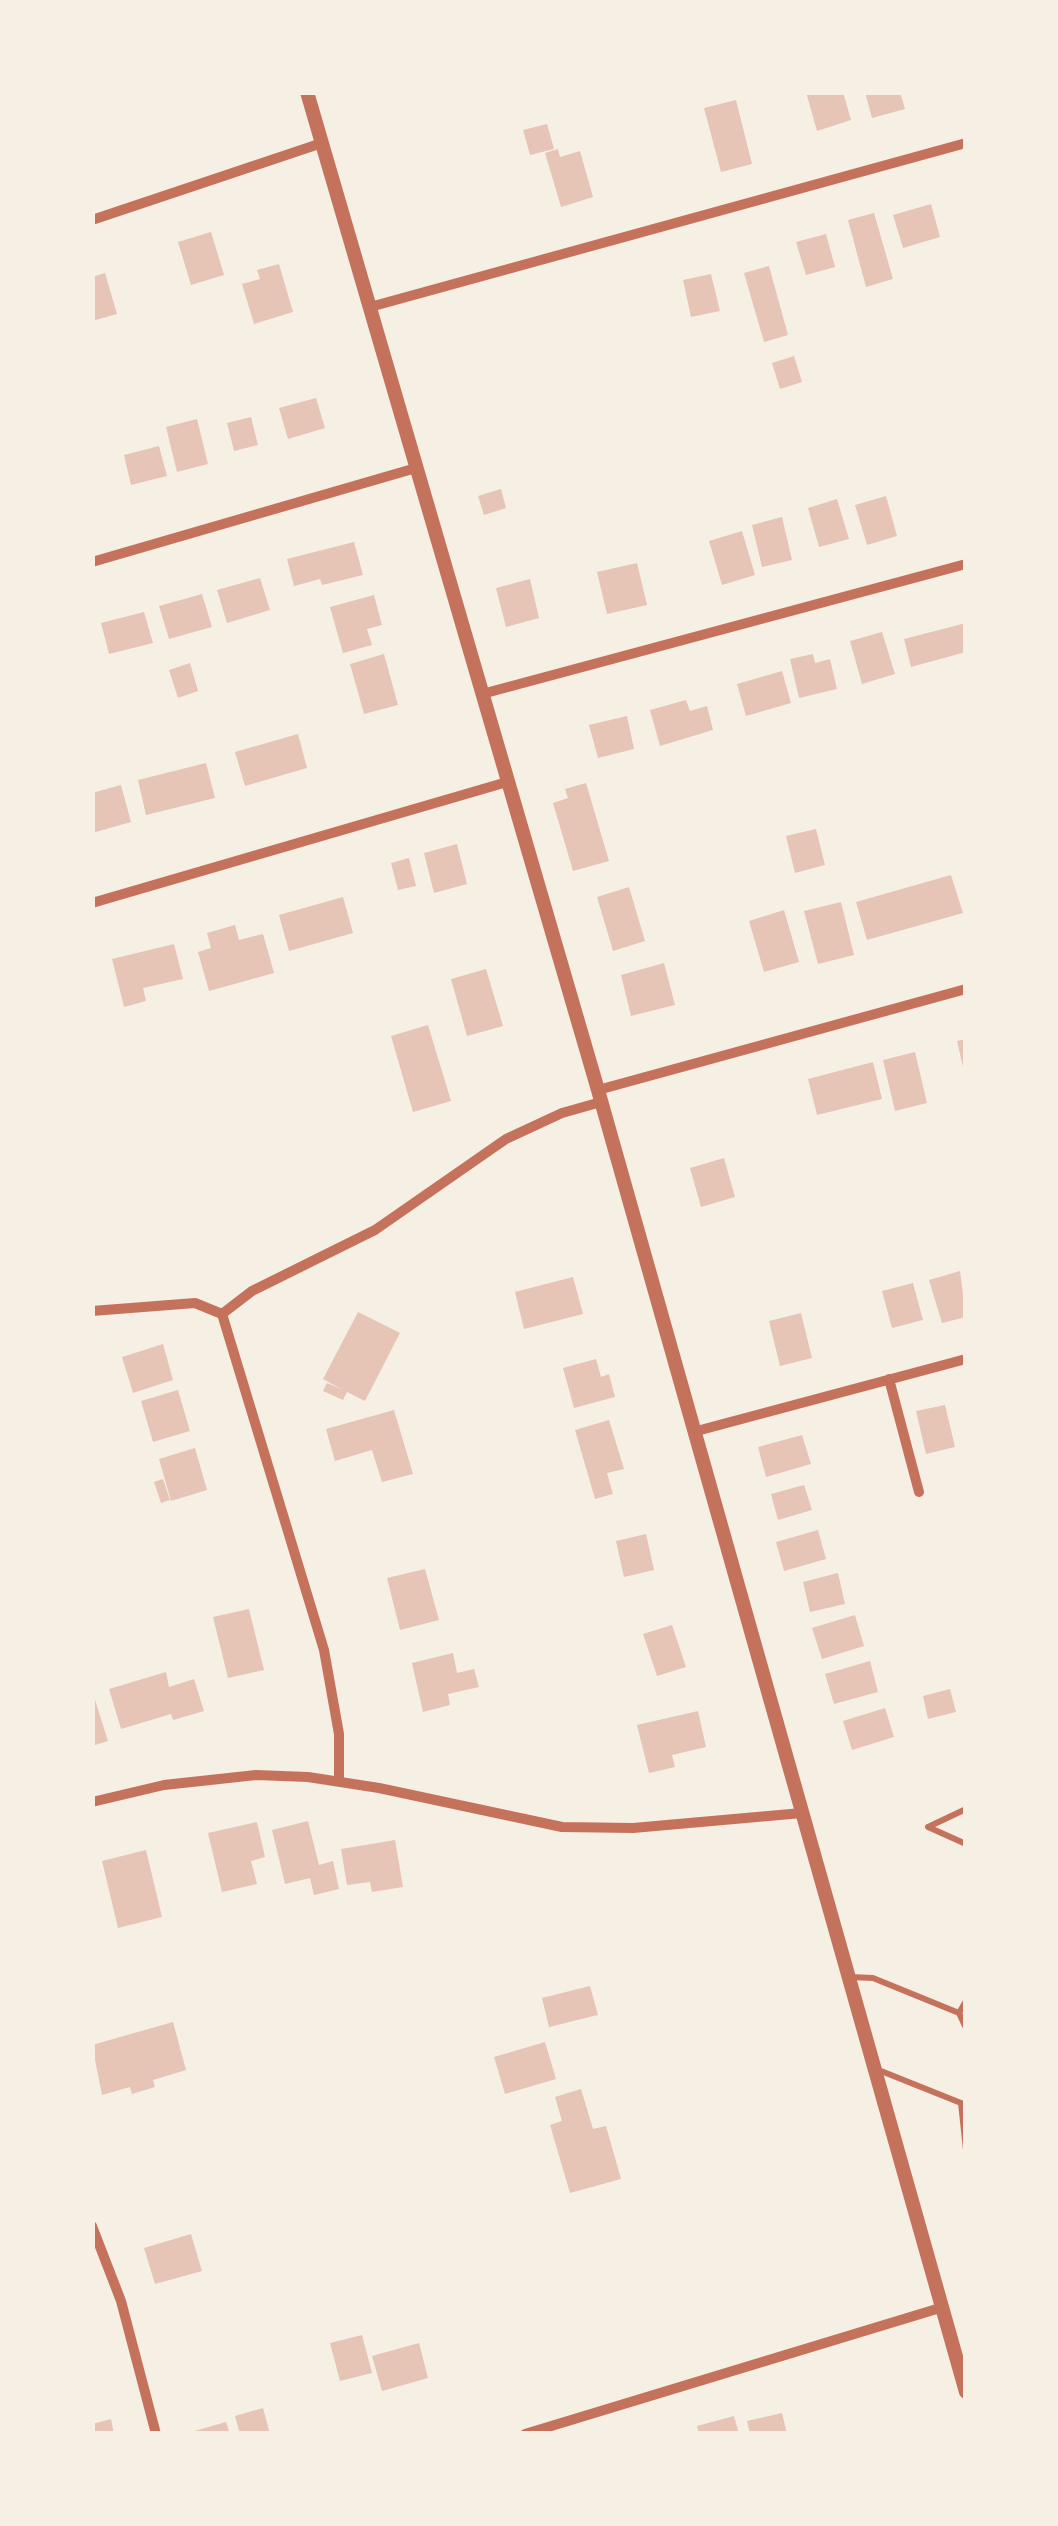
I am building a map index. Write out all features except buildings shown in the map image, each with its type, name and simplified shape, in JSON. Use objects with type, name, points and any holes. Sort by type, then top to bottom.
[{"type":"street","points":[[307,92],[599,1096],[966,2392]]},
{"type":"street","points":[[92,220],[322,142]]},
{"type":"street","points":[[370,307],[966,144]]},
{"type":"street","points":[[92,562],[416,468]]},
{"type":"street","points":[[482,694],[966,564]]},
{"type":"street","points":[[92,903],[507,782]]},
{"type":"street","points":[[222,1314],[252,1291],[375,1230],[506,1139],[599,1096],[966,989]]},
{"type":"street","points":[[92,1311],[195,1304],[222,1314]]},
{"type":"street","points":[[222,1314],[324,1650],[339,1734],[339,1782]]},
{"type":"street","points":[[693,1432],[966,1359]]},
{"type":"street","points":[[889,1379],[919,1492]]},
{"type":"street","points":[[92,1802],[164,1785],[256,1776],[339,1782],[562,1827],[633,1828],[802,1813]]},
{"type":"street","points":[[92,2226],[121,2301],[156,2434]]},
{"type":"street","points":[[524,2434],[940,2308]]},
{"type":"lane","points":[[966,1810],[928,1828],[966,1844]]},
{"type":"lane","points":[[848,1977],[873,1978],[959,2012],[966,2028]]},
{"type":"lane","points":[[959,2012],[966,2001]]},
{"type":"lane","points":[[874,2069],[963,2104],[966,2150]]}]
